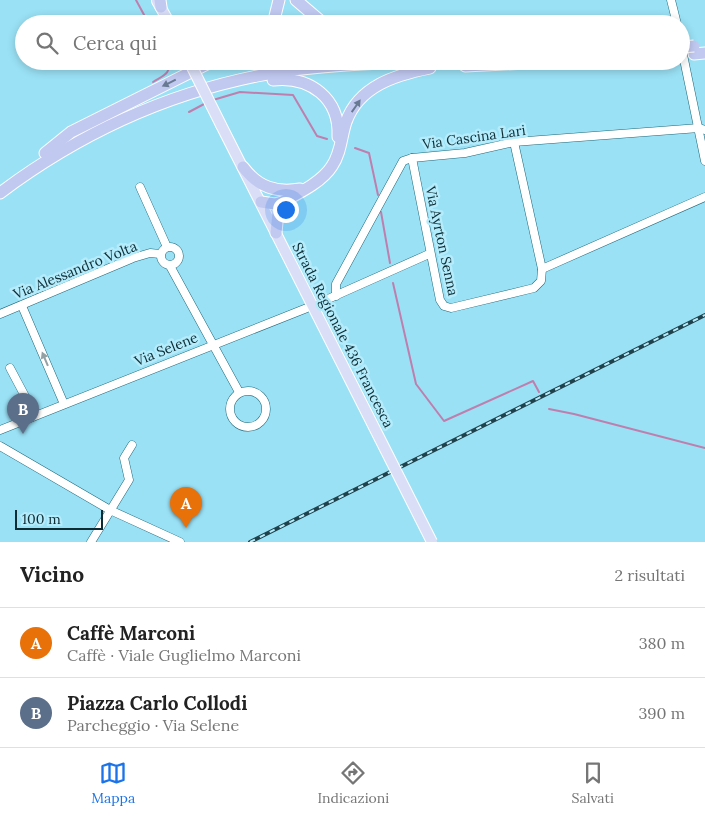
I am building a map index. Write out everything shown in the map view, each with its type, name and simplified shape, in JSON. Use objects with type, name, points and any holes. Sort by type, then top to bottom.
[{"type":"highway","points":[[275,15],[279,0]]},
{"type":"highway","points":[[296,0],[314,15]]},
{"type":"highway","points":[[0,184],[72,132],[195,70]]},
{"type":"highway","points":[[45,153],[92,126],[189,86],[254,70]]},
{"type":"highway","points":[[0,193],[42,164],[92,134],[184,95],[258,76],[299,70]]},
{"type":"highway","points":[[261,201],[276,204],[288,199],[327,172],[338,151],[347,122],[355,106],[368,92],[389,78],[424,70]]},
{"type":"highway","points":[[184,95],[281,79],[308,84],[327,97],[334,109],[338,123],[338,151]]},
{"type":"highway","points":[[243,168],[255,181],[277,190],[304,189]]},
{"type":"highway","points":[[261,201],[277,190]]},
{"type":"highway","points":[[276,233],[278,212],[288,199]]},
{"type":"main road","points":[[159,2],[166,15]]},
{"type":"main road","name":"Strada Regionale 436 Francesca","points":[[193,70],[432,542]]},
{"type":"street","points":[[671,0],[675,15]]},
{"type":"street","points":[[687,70],[702,129],[705,161]]},
{"type":"street","name":"Via Cascina Lari","points":[[336,296],[336,284],[403,161],[412,158],[465,153],[514,142],[702,129]]},
{"type":"street","points":[[514,142],[542,269],[705,197]]},
{"type":"street","name":"Via Ayrton Senna","points":[[412,158],[429,254],[440,300],[444,306],[451,308],[534,288],[542,280],[542,269]]},
{"type":"street","points":[[140,187],[167,247]]},
{"type":"street","points":[[167,247],[160,254],[162,262],[170,266],[214,343],[239,392]]},
{"type":"street","points":[[167,247],[174,248],[179,255],[178,261],[170,266]]},
{"type":"street","name":"Via Alessandro Volta","points":[[0,314],[133,258],[150,253],[160,254]]},
{"type":"street","points":[[319,303],[429,254]]},
{"type":"street","points":[[22,306],[64,404]]},
{"type":"street","name":"Via Selene","points":[[0,430],[214,343],[307,308]]},
{"type":"street","points":[[10,368],[35,415]]},
{"type":"street","points":[[251,390],[265,400],[267,411],[262,422],[257,425],[244,427],[234,420],[230,408],[231,402],[239,392],[251,390]]},
{"type":"street","points":[[91,542],[129,480],[124,458],[132,445]]},
{"type":"street","points":[[0,446],[110,510],[180,542]]},
{"type":"waterway","points":[[136,0],[144,15]]},
{"type":"waterway","points":[[153,82],[168,70]]},
{"type":"waterway","points":[[213,100],[240,92],[293,95],[317,136],[327,139]]},
{"type":"waterway","points":[[189,112],[206,103]]},
{"type":"waterway","points":[[355,148],[369,153],[378,195]]},
{"type":"waterway","points":[[381,212],[390,263]]},
{"type":"waterway","points":[[393,283],[416,384],[444,421],[533,381],[539,392]]},
{"type":"waterway","points":[[549,409],[705,448]]},
{"type":"railway","points":[[250,542],[705,315]]},
{"type":"place","name":"Piazza Carlo Collodi","points":[[23,434]]},
{"type":"place","name":"Caffè Marconi","points":[[186,528]]}]
